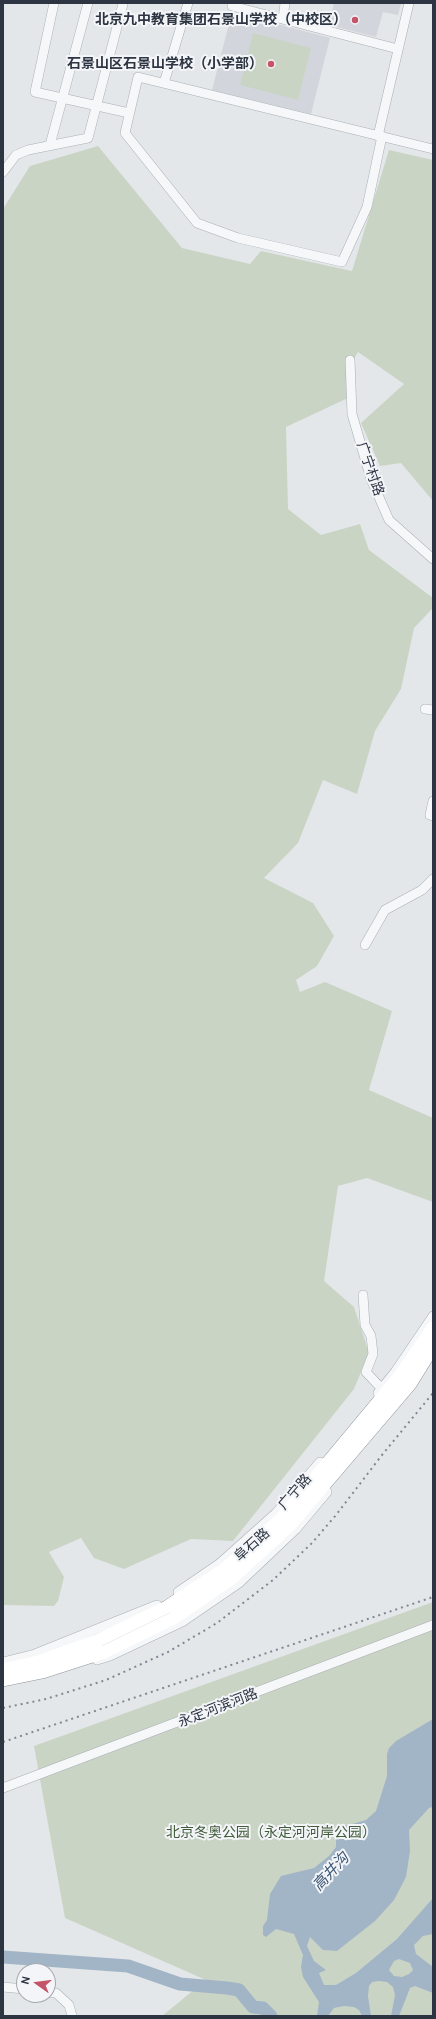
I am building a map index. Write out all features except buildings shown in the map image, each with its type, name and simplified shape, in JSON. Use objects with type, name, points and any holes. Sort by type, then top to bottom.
[{"type":"highway","name":"阜石路","points":[[3,1670],[38,1662],[99,1640],[167,1607],[225,1569],[281,1519],[400,1376],[433,1328]]},
{"type":"highway","name":"阜石路","points":[[3,1680],[42,1672],[104,1652],[174,1618],[232,1578],[289,1526],[410,1384],[433,1347]]},
{"type":"street","points":[[54,3],[35,92],[129,113]]},
{"type":"street","points":[[50,146],[88,3]]},
{"type":"street","points":[[164,83],[188,3]]},
{"type":"street","points":[[233,3],[232,6],[398,49]]},
{"type":"street","points":[[283,19],[285,3]]},
{"type":"street","points":[[409,3],[380,136],[368,207],[342,262],[238,238],[197,223],[125,133],[138,76],[164,83],[380,136],[433,149]]},
{"type":"street","points":[[3,172],[16,155],[28,150],[88,138],[123,4]]},
{"type":"street","name":"广宁村路","points":[[350,360],[352,414],[372,479],[388,520],[433,559]]},
{"type":"street","points":[[433,801],[430,815],[433,816]]},
{"type":"street","points":[[365,946],[386,910],[422,890],[433,879]]},
{"type":"street","points":[[363,1295],[365,1325],[371,1336],[373,1354],[366,1372],[381,1388]]},
{"type":"street","name":"广宁路","points":[[3,1662],[35,1654],[163,1603],[219,1564],[276,1513],[395,1372],[433,1316]]},
{"type":"street","name":"广宁路","points":[[3,1684],[43,1678],[110,1656],[182,1622],[239,1583],[296,1529],[414,1385],[433,1359]]},
{"type":"street","name":"永定河滨河路","points":[[3,1788],[433,1626]]},
{"type":"street","points":[[3,1987],[16,1988]]},
{"type":"street","points":[[56,1993],[69,2005],[72,2016]]},
{"type":"shaded area","name":"北京九中教育集团石景山学校（中校区）","points":[[334,3],[401,3],[398,15],[383,12],[376,37],[329,25]]},
{"type":"shaded area","name":"石景山区石景山学校（小学部）","points":[[232,12],[330,38],[311,114],[212,90]]},
{"type":"green space","points":[[253,33],[311,48],[298,100],[240,85]]},
{"type":"green space","points":[[98,146],[182,248],[250,264],[261,251],[352,271],[389,150],[433,160],[433,501],[401,463],[380,466],[361,423],[404,384],[358,352],[348,369],[348,398],[286,427],[288,509],[321,535],[360,524],[369,550],[433,598],[433,608],[414,628],[401,689],[375,731],[357,794],[323,780],[298,843],[264,878],[313,903],[334,936],[317,966],[296,980],[300,992],[325,982],[392,1011],[369,1090],[433,1118],[433,1202],[367,1178],[338,1186],[324,1281],[354,1307],[369,1353],[354,1389],[233,1541],[191,1539],[124,1569],[94,1558],[81,1538],[49,1552],[64,1577],[58,1601],[54,1606],[3,1605],[3,209],[30,166]]},
{"type":"green space","name":"北京冬奥公园（永定河河岸公园）","points":[[433,1602],[433,2016],[162,2016],[206,1980],[65,1918],[34,1746]]},
{"type":"water","points":[[433,1719],[433,1807],[429,1808],[409,1830],[410,1851],[406,1877],[394,1900],[375,1921],[337,1951],[323,1950],[310,1937],[307,1946],[314,1961],[326,1970],[319,1973],[324,1985],[336,1985],[356,1973],[397,1939],[433,1898],[433,1934],[423,1936],[414,1945],[416,1954],[433,1967],[433,1993],[415,1986],[410,1988],[399,2016],[391,2016],[395,1995],[393,1987],[387,1982],[372,1982],[369,1986],[368,1996],[371,2016],[362,2016],[359,2010],[354,2007],[344,2006],[334,2008],[328,2016],[317,2016],[319,2002],[303,1977],[301,1967],[303,1955],[294,1934],[276,1929],[266,1937],[263,1935],[263,1926],[267,1920],[270,1894],[281,1876],[314,1868],[329,1856],[336,1847],[336,1832],[342,1827],[366,1820],[376,1811],[387,1776],[387,1754],[389,1748],[396,1741]],"holes":[[[399,1959],[410,1963],[413,1970],[409,1974],[402,1977],[394,1976],[389,1970],[394,1961]]]},
{"type":"waterway","name":"高井沟","points":[[3,1957],[128,1966],[180,1984],[239,1990],[253,2007],[263,2008],[271,2016]]},
{"type":"railway","points":[[3,1708],[46,1699],[106,1680],[168,1652],[217,1623],[273,1580],[312,1543],[433,1393]]},
{"type":"railway","points":[[3,1742],[433,1597]]},
{"type":"place","name":"北京九中教育集团石景山学校（中校区）","points":[[355,20]]},
{"type":"place","name":"石景山区石景山学校（小学部）","points":[[271,64]]}]
